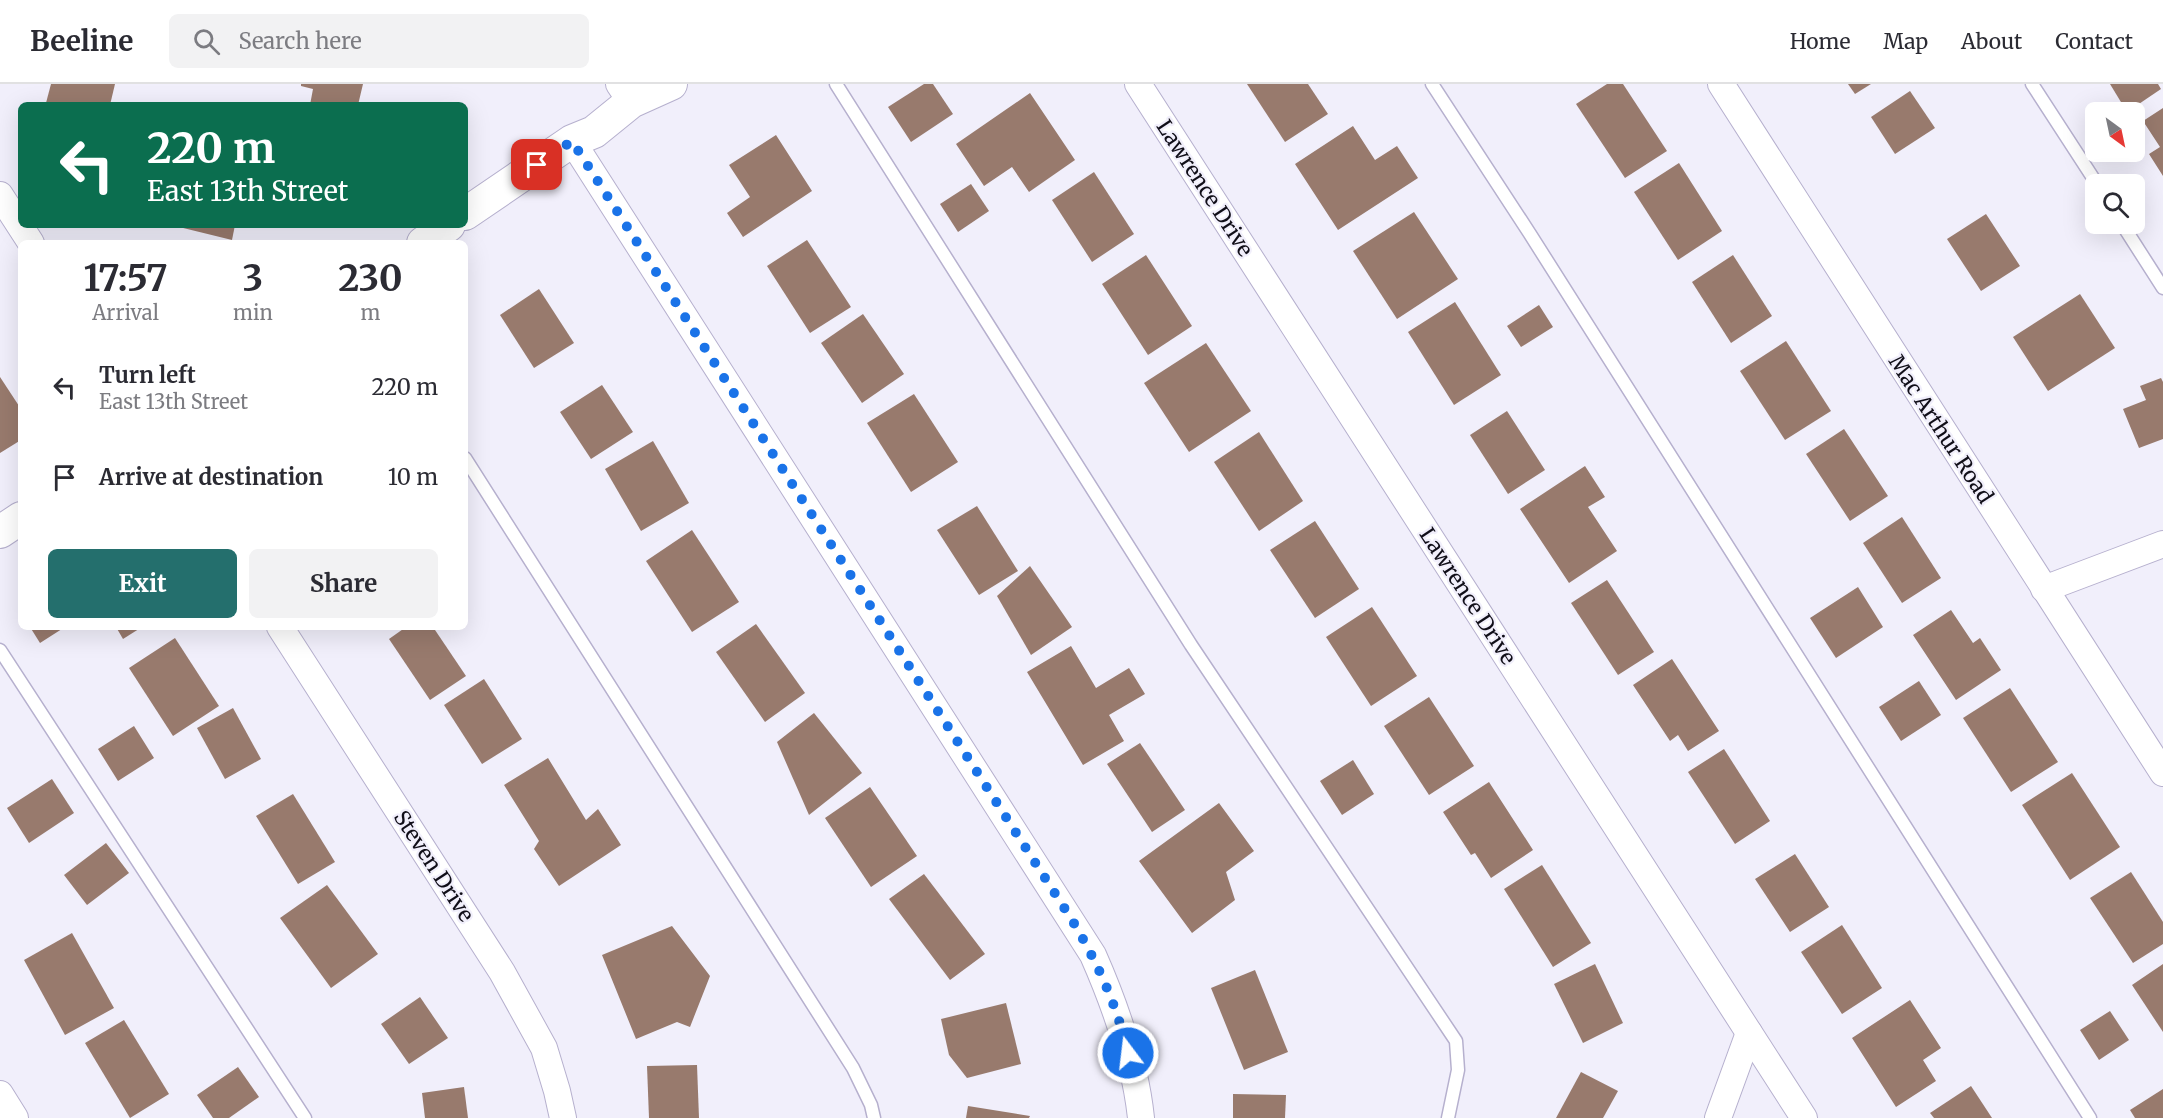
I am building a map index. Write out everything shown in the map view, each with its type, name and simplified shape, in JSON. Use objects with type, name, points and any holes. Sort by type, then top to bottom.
[{"type":"street","points":[[468,212],[572,141],[594,132],[625,93],[671,84]]},
{"type":"street","name":"Lawrence Drive","points":[[1138,84],[1804,1118]]},
{"type":"street","name":"Mac Arthur Road","points":[[1720,84],[2163,773]]},
{"type":"street","points":[[572,141],[1093,955],[1124,1033],[1141,1118]]},
{"type":"street","points":[[0,195],[18,222]]},
{"type":"street","points":[[427,240],[445,228]]},
{"type":"street","points":[[0,532],[18,520]]},
{"type":"street","points":[[2044,589],[2163,544]]},
{"type":"street","name":"Steven Drive","points":[[282,630],[502,972],[544,1048],[563,1118]]},
{"type":"street","points":[[1718,1118],[1749,1033]]},
{"type":"street","points":[[0,1094],[15,1118]]},
{"type":"lane","points":[[836,84],[1191,645],[1456,1041],[1458,1070],[1448,1118]]},
{"type":"lane","points":[[1432,84],[1530,234],[2090,1118]]},
{"type":"lane","points":[[2032,84],[2090,174]]},
{"type":"lane","points":[[2128,234],[2163,288]]},
{"type":"lane","points":[[468,463],[853,1068],[871,1105],[874,1118]]},
{"type":"lane","points":[[0,650],[305,1118]]},
{"type":"building","points":[[51,84],[115,84],[111,102],[46,102]]},
{"type":"building","points":[[301,84],[363,84],[359,102],[311,102],[313,89],[301,86]]},
{"type":"building","points":[[924,84],[933,84],[953,114],[911,142],[888,107]]},
{"type":"building","points":[[1247,84],[1308,84],[1328,114],[1285,142]]},
{"type":"building","points":[[1607,84],[1623,84],[1667,151],[1625,178],[1576,104]]},
{"type":"building","points":[[1848,84],[1871,84],[1855,94]]},
{"type":"building","points":[[2110,84],[2158,84],[2161,89],[2142,102],[2121,102]]},
{"type":"building","points":[[1910,91],[1935,128],[1895,154],[1871,117]]},
{"type":"building","points":[[1030,93],[1075,160],[1029,192],[1012,167],[984,186],[956,144]]},
{"type":"building","points":[[2163,108],[2163,176],[2149,154],[2160,147],[2145,124],[2145,120]]},
{"type":"building","points":[[1353,126],[1375,160],[1397,146],[1418,178],[1338,230],[1295,164]]},
{"type":"building","points":[[776,135],[812,191],[743,237],[727,213],[750,197],[729,165]]},
{"type":"building","points":[[1679,163],[1722,231],[1678,260],[1634,192]]},
{"type":"building","points":[[1094,172],[1134,234],[1092,262],[1052,200]]},
{"type":"building","points":[[971,184],[989,211],[958,232],[940,204]]},
{"type":"building","points":[[1414,212],[1458,279],[1397,319],[1353,251]]},
{"type":"building","points":[[1986,214],[2020,266],[1981,291],[1947,239]]},
{"type":"building","points":[[183,228],[234,228],[232,240]]},
{"type":"building","points":[[807,240],[851,307],[810,333],[767,266]]},
{"type":"building","points":[[1146,255],[1192,326],[1148,355],[1102,284]]},
{"type":"building","points":[[1733,255],[1772,316],[1731,343],[1692,282]]},
{"type":"building","points":[[539,289],[574,343],[534,368],[500,315]]},
{"type":"building","points":[[2080,294],[2115,348],[2048,391],[2013,337]]},
{"type":"building","points":[[1455,302],[1501,375],[1454,405],[1408,332]]},
{"type":"building","points":[[1539,305],[1553,327],[1521,347],[1507,326]]},
{"type":"building","points":[[863,314],[904,374],[862,403],[821,343]]},
{"type":"building","points":[[1786,341],[1831,411],[1785,440],[1740,371]]},
{"type":"building","points":[[1206,343],[1251,411],[1189,452],[1144,383]]},
{"type":"building","points":[[0,377],[18,404],[18,442],[0,453]]},
{"type":"building","points":[[2161,378],[2163,382],[2163,439],[2139,448],[2123,409],[2146,400],[2140,386]]},
{"type":"building","points":[[602,385],[633,432],[591,459],[560,412]]},
{"type":"building","points":[[914,394],[958,462],[911,492],[867,423]]},
{"type":"building","points":[[1507,411],[1545,470],[1508,494],[1470,435]]},
{"type":"building","points":[[1844,429],[1888,496],[1850,521],[1806,454]]},
{"type":"building","points":[[1259,432],[1303,501],[1259,531],[1214,462]]},
{"type":"building","points":[[653,441],[689,503],[641,531],[605,469]]},
{"type":"building","points":[[1585,466],[1605,497],[1588,507],[1617,551],[1569,583],[1520,509]]},
{"type":"building","points":[[977,506],[1018,571],[979,595],[937,530]]},
{"type":"building","points":[[1902,517],[1941,578],[1902,603],[1863,543]]},
{"type":"building","points":[[1315,521],[1359,589],[1315,618],[1270,550]]},
{"type":"building","points":[[692,530],[739,602],[692,632],[646,561]]},
{"type":"building","points":[[1030,566],[1072,627],[1031,655],[997,596]]},
{"type":"building","points":[[1607,580],[1654,652],[1618,675],[1571,603]]},
{"type":"building","points":[[1858,587],[1883,627],[1836,658],[1810,618]]},
{"type":"building","points":[[1372,607],[1417,676],[1371,706],[1326,637]]},
{"type":"building","points":[[1951,610],[1973,643],[1980,638],[2001,670],[1956,700],[1913,635]]},
{"type":"building","points":[[756,624],[805,693],[765,722],[716,652]]},
{"type":"building","points":[[32,630],[60,630],[40,643]]},
{"type":"building","points":[[118,630],[137,630],[123,639]]},
{"type":"building","points":[[402,630],[435,630],[466,676],[430,700],[389,639]]},
{"type":"building","points":[[175,638],[219,706],[173,736],[129,668]]},
{"type":"building","points":[[1071,646],[1096,688],[1129,668],[1145,694],[1109,715],[1124,741],[1083,765],[1027,672]]},
{"type":"building","points":[[1672,659],[1719,731],[1688,751],[1678,735],[1670,741],[1633,685]]},
{"type":"building","points":[[484,679],[522,739],[482,764],[444,705]]},
{"type":"building","points":[[1919,681],[1941,715],[1901,741],[1879,707]]},
{"type":"building","points":[[2010,688],[2058,762],[2011,792],[1963,718]]},
{"type":"building","points":[[1429,697],[1474,766],[1429,795],[1384,726]]},
{"type":"building","points":[[233,708],[261,759],[225,779],[197,728]]},
{"type":"building","points":[[814,713],[862,773],[809,815],[777,742]]},
{"type":"building","points":[[134,726],[154,758],[118,781],[98,749]]},
{"type":"building","points":[[1140,743],[1185,810],[1152,832],[1107,764]]},
{"type":"building","points":[[1724,749],[1770,821],[1735,844],[1688,772]]},
{"type":"building","points":[[548,758],[586,820],[598,809],[621,845],[559,886],[534,849],[539,841],[504,785]]},
{"type":"building","points":[[1353,760],[1374,794],[1342,815],[1320,781]]},
{"type":"building","points":[[2072,773],[2120,847],[2070,880],[2022,805]]},
{"type":"building","points":[[52,779],[74,813],[29,843],[7,808]]},
{"type":"building","points":[[1489,782],[1533,850],[1491,878],[1475,853],[1471,855],[1443,812]]},
{"type":"building","points":[[870,787],[917,856],[871,887],[825,818]]},
{"type":"building","points":[[293,794],[335,862],[298,884],[256,816]]},
{"type":"building","points":[[1219,803],[1254,851],[1226,872],[1235,900],[1192,933],[1139,861]]},
{"type":"building","points":[[106,843],[129,873],[87,905],[64,875]]},
{"type":"building","points":[[1795,854],[1829,907],[1790,932],[1755,879]]},
{"type":"building","points":[[1542,865],[1591,943],[1553,967],[1504,889]]},
{"type":"building","points":[[2131,872],[2163,922],[2163,944],[2133,963],[2090,898]]},
{"type":"building","points":[[924,874],[985,954],[950,980],[889,899]]},
{"type":"building","points":[[327,885],[378,954],[331,988],[280,918]]},
{"type":"building","points":[[1842,925],[1882,988],[1842,1014],[1801,952]]},
{"type":"building","points":[[672,926],[710,976],[690,1027],[677,1022],[636,1039],[602,955]]},
{"type":"building","points":[[72,933],[114,1008],[65,1035],[24,960]]},
{"type":"building","points":[[1595,964],[1623,1023],[1583,1043],[1554,984]]},
{"type":"building","points":[[2163,964],[2163,1032],[2132,985]]},
{"type":"building","points":[[1255,970],[1288,1052],[1244,1070],[1211,988]]},
{"type":"building","points":[[420,997],[448,1038],[409,1064],[381,1024]]},
{"type":"building","points":[[1910,1000],[1941,1048],[1923,1060],[1936,1081],[1896,1107],[1852,1038]]},
{"type":"building","points":[[1006,1003],[1021,1064],[967,1078],[949,1055],[941,1019]]},
{"type":"building","points":[[2110,1011],[2129,1040],[2099,1060],[2080,1030]]},
{"type":"building","points":[[124,1020],[169,1094],[130,1118],[85,1043]]},
{"type":"building","points":[[697,1065],[699,1118],[649,1118],[647,1066]]},
{"type":"building","points":[[238,1067],[259,1097],[229,1118],[213,1118],[197,1095]]},
{"type":"building","points":[[1581,1072],[1618,1091],[1603,1118],[1556,1118]]},
{"type":"building","points":[[1971,1086],[1992,1118],[1934,1118],[1930,1113]]},
{"type":"building","points":[[464,1087],[468,1118],[425,1118],[422,1093]]},
{"type":"building","points":[[2163,1089],[2163,1118],[2135,1118],[2130,1110]]},
{"type":"building","points":[[1233,1094],[1286,1095],[1285,1118],[1233,1118]]},
{"type":"building","points":[[968,1106],[1030,1116],[1029,1118],[966,1118]]},
{"type":"route","points":[[537,165],[572,141],[1072,920],[1093,955],[1110,993],[1124,1033],[1128,1053]]}]
